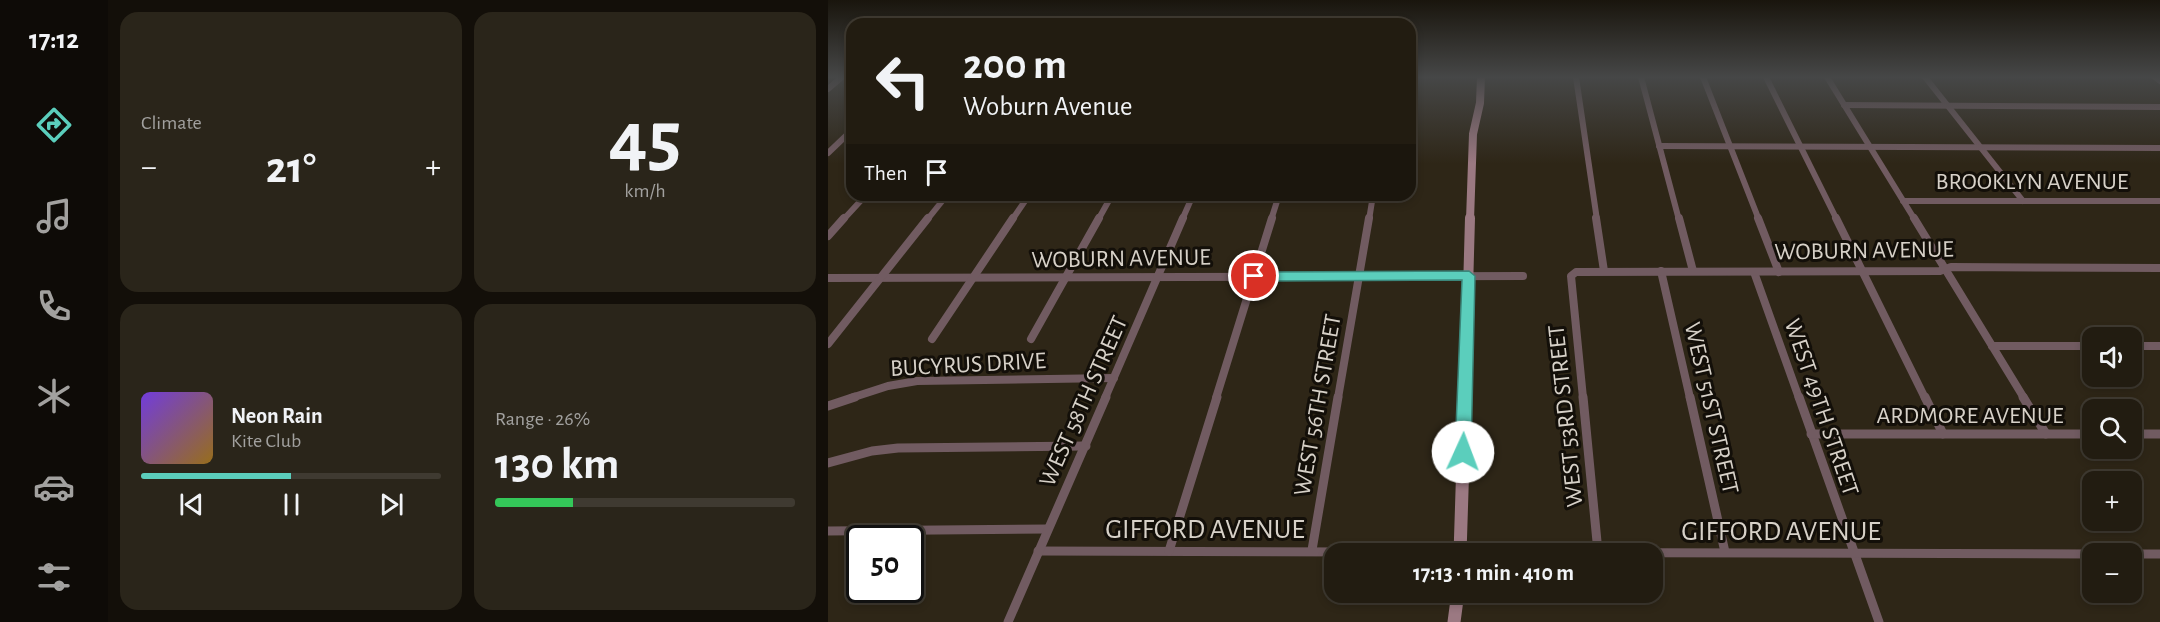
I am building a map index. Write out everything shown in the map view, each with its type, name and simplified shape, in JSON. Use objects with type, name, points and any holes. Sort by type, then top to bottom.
[{"type":"main road","points":[[1460,543],[1473,134],[1479,106]]},
{"type":"main road","points":[[1454,622],[1457,603]]},
{"type":"street","points":[[1580,106],[1604,271]]},
{"type":"street","points":[[1648,106],[1693,271]]},
{"type":"street","points":[[1715,106],[1779,272]]},
{"type":"street","points":[[1781,106],[1943,434]]},
{"type":"street","points":[[1845,106],[2046,434]]},
{"type":"street","points":[[1947,106],[2023,201]]},
{"type":"street","points":[[1953,106],[2160,107]]},
{"type":"street","points":[[829,151],[846,135]]},
{"type":"street","points":[[1659,147],[2160,148]]},
{"type":"street","points":[[828,236],[860,201]]},
{"type":"street","points":[[828,344],[942,201]]},
{"type":"street","points":[[932,339],[1025,201]]},
{"type":"street","points":[[1031,339],[1109,201]]},
{"type":"street","name":"WEST 58TH STREET","points":[[1008,622],[1190,201]]},
{"type":"street","points":[[1169,551],[1277,201]]},
{"type":"street","name":"WEST 56TH STREET","points":[[1312,550],[1372,201]]},
{"type":"street","name":"BROOKLYN AVENUE","points":[[1903,201],[2160,201]]},
{"type":"street","name":"WOBURN AVENUE","points":[[1571,276],[1576,272],[1604,271],[1864,272],[1946,271],[1951,267],[2160,268]]},
{"type":"street","name":"WEST 51ST STREET","points":[[1661,271],[1725,552]]},
{"type":"street","name":"WEST 49TH STREET","points":[[1754,272],[1879,622]]},
{"type":"street","name":"WOBURN AVENUE","points":[[828,278],[1523,276]]},
{"type":"street","name":"WEST 53RD STREET","points":[[1571,276],[1597,543]]},
{"type":"street","points":[[1992,346],[2082,346]]},
{"type":"street","points":[[2142,346],[2160,346]]},
{"type":"street","name":"BUCYRUS DRIVE","points":[[828,406],[888,386],[918,381],[1113,378]]},
{"type":"street","name":"ARDMORE AVENUE","points":[[1811,434],[2082,434]]},
{"type":"street","points":[[2142,434],[2160,434]]},
{"type":"street","points":[[828,463],[850,455],[898,448],[1086,446]]},
{"type":"street","points":[[828,531],[1047,529]]},
{"type":"street","name":"GIFFORD AVENUE","points":[[1038,551],[1324,550]]},
{"type":"street","name":"GIFFORD AVENUE","points":[[1663,552],[2082,554]]},
{"type":"street","points":[[2142,554],[2160,555]]},
{"type":"route","points":[[1254,276],[1469,276],[1463,452]]}]
